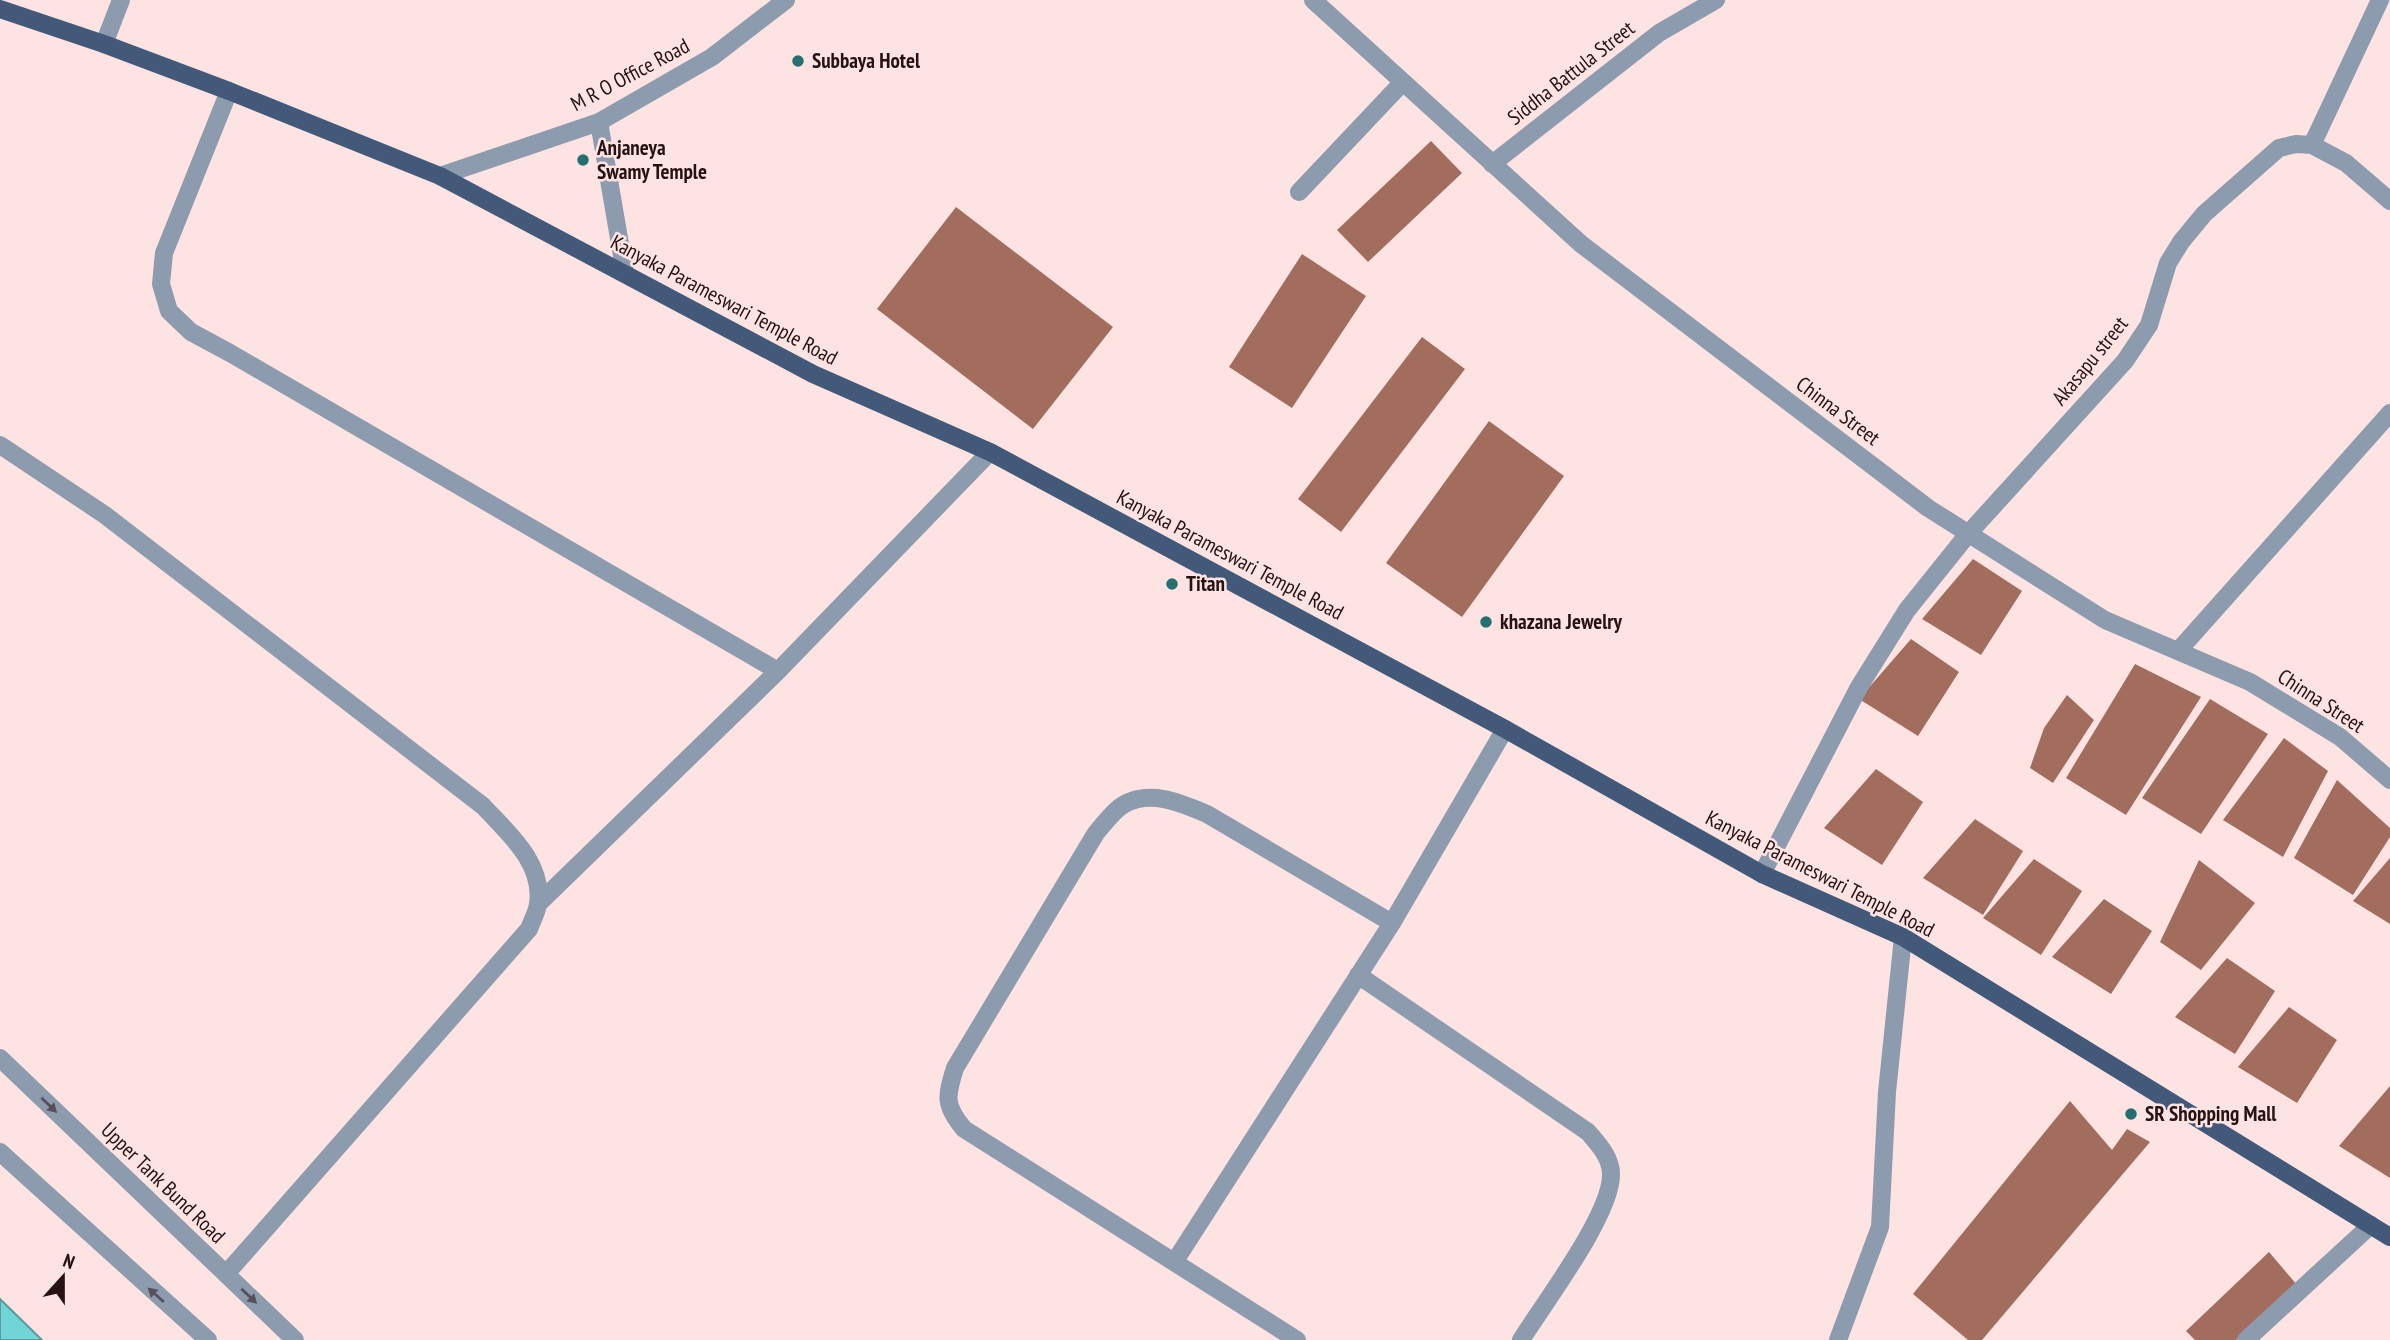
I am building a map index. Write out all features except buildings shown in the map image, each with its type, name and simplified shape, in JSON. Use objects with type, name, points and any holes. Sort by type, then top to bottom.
[{"type":"main road","name":"Kanyaka Parameswari Temple Road","points":[[0,9],[104,44],[229,91],[440,176],[813,374],[990,452],[1505,729],[1762,874],[1903,937],[2390,1237]]},
{"type":"street","points":[[104,44],[121,0]]},
{"type":"street","name":"M R O Office Road","points":[[440,176],[599,122],[712,57],[786,0]]},
{"type":"street","name":"Chinna Street","points":[[1313,0],[1581,244],[1928,508],[2105,620],[2250,682],[2340,737],[2390,780]]},
{"type":"street","name":"Siddha Battula Street","points":[[1492,164],[1659,33],[1716,0]]},
{"type":"street","points":[[2379,0],[2312,145],[2346,163],[2390,201]]},
{"type":"street","points":[[1299,192],[1402,83]]},
{"type":"street","points":[[229,91],[164,253],[161,284],[170,312],[191,332],[778,671]]},
{"type":"street","points":[[599,122],[625,273]]},
{"type":"street","name":"Akasapu street","points":[[1762,874],[1859,687],[1907,610],[1968,534],[2125,362],[2149,325],[2168,263],[2182,242],[2204,214],[2279,148],[2295,144],[2312,145]]},
{"type":"street","points":[[2178,651],[2390,412]]},
{"type":"street","points":[[0,444],[106,515],[483,806],[519,844],[537,874],[538,904],[528,929],[226,1274]]},
{"type":"street","points":[[538,904],[778,671],[990,452]]},
{"type":"street","points":[[1175,1261],[1392,923],[1505,729]]},
{"type":"street","points":[[1297,1340],[964,1129],[950,1113],[947,1101],[955,1068],[1096,833],[1122,806],[1139,799],[1159,798],[1207,814],[1392,923]]},
{"type":"street","points":[[1838,1340],[1880,1227],[1886,1092],[1903,937]]},
{"type":"street","points":[[1358,975],[1588,1132],[1604,1152],[1612,1172],[1609,1192],[1600,1217],[1521,1340]]},
{"type":"street","name":"Upper Tank Bund Road","points":[[0,1058],[295,1340]]},
{"type":"street","points":[[0,1152],[208,1340]]},
{"type":"street","points":[[2246,1340],[2371,1225]]},
{"type":"water","points":[[0,1299],[42,1340],[0,1340]]},
{"type":"place","name":"Subbaya Hotel","points":[[798,61]]},
{"type":"place","name":"Anjaneya Swamy Temple","points":[[583,160]]},
{"type":"place","name":"Titan","points":[[1172,584]]},
{"type":"place","name":"khazana Jewelry","points":[[1486,622]]},
{"type":"place","name":"SR Shopping Mall","points":[[2131,1114]]}]
